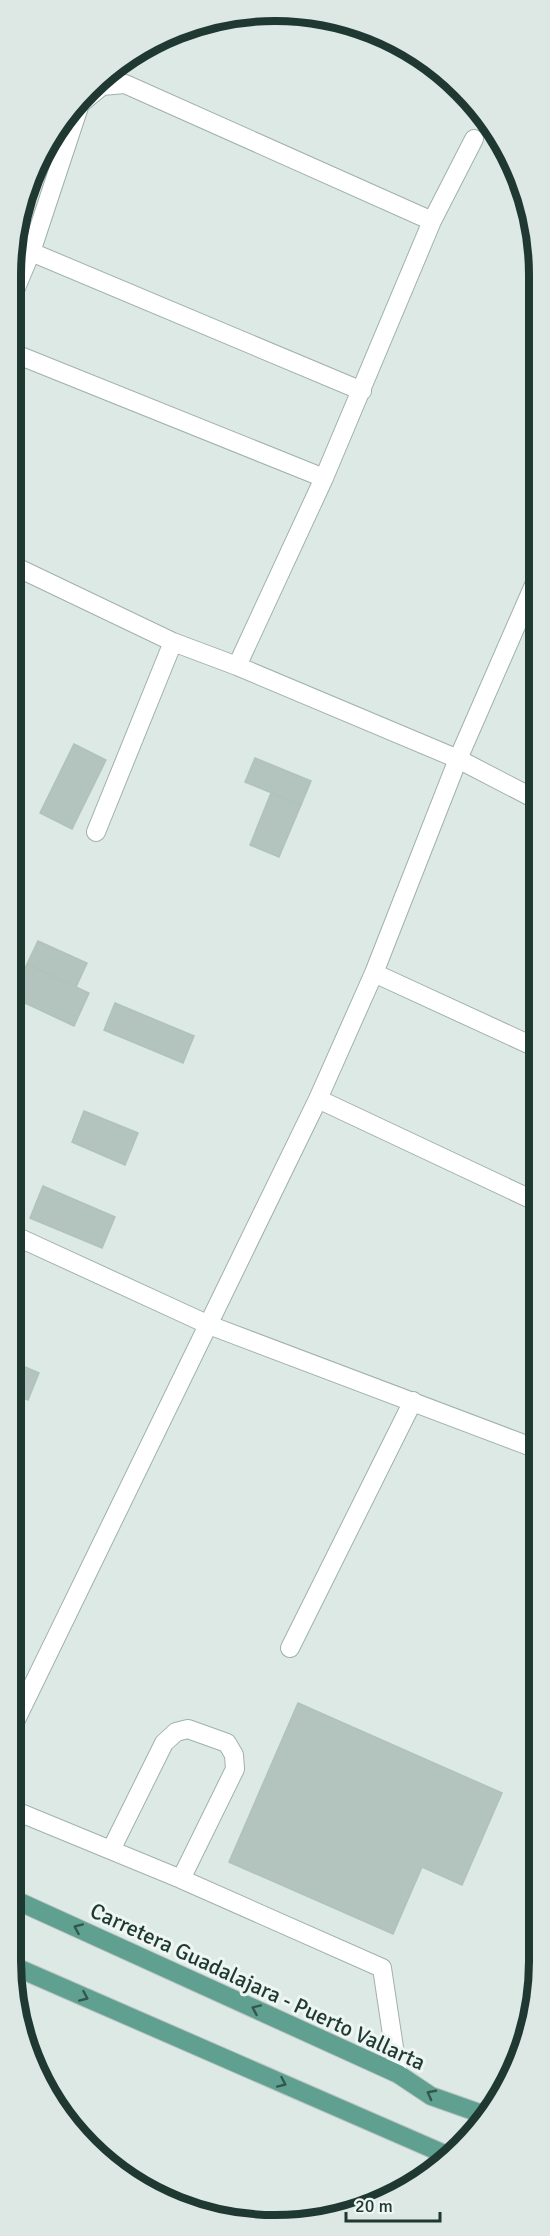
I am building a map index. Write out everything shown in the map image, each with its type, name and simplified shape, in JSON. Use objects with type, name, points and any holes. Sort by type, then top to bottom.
[{"type":"main road","name":"Carretera Guadalajara - Puerto Vallarta","points":[[21,1903],[398,2074],[431,2096],[479,2113]]},
{"type":"main road","points":[[22,1970],[441,2153]]},
{"type":"street","points":[[106,86],[125,84],[432,221]]},
{"type":"street","points":[[21,276],[76,117]]},
{"type":"street","points":[[237,666],[324,478],[432,221],[474,138]]},
{"type":"street","points":[[31,252],[362,391]]},
{"type":"street","points":[[21,356],[324,478]]},
{"type":"street","points":[[21,569],[173,642],[237,666],[458,759],[529,796]]},
{"type":"street","points":[[21,1710],[318,1099],[374,973],[458,759],[529,596]]},
{"type":"street","points":[[96,832],[173,642]]},
{"type":"street","points":[[374,973],[529,1044]]},
{"type":"street","points":[[318,1099],[529,1198]]},
{"type":"street","points":[[21,1238],[209,1325],[529,1446]]},
{"type":"street","points":[[290,1648],[413,1401]]},
{"type":"street","points":[[111,1850],[164,1743],[176,1732],[188,1729],[227,1743],[234,1755],[235,1769],[181,1879]]},
{"type":"street","points":[[21,1813],[181,1879],[382,1968],[398,2074]]},
{"type":"building","points":[[74,744],[106,760],[72,829],[40,813]]},
{"type":"building","points":[[255,758],[311,781],[301,805],[245,782]]},
{"type":"building","points":[[271,793],[301,805],[279,857],[250,845]]},
{"type":"building","points":[[38,941],[87,963],[76,987],[27,964]]},
{"type":"building","points":[[27,964],[89,993],[74,1026],[21,1001],[21,977]]},
{"type":"building","points":[[115,1003],[194,1036],[183,1063],[104,1030]]},
{"type":"building","points":[[84,1111],[138,1133],[125,1165],[72,1142]]},
{"type":"building","points":[[43,1186],[115,1217],[102,1248],[30,1218]]},
{"type":"building","points":[[21,1365],[39,1373],[28,1400],[21,1397]]},
{"type":"building","points":[[298,1703],[502,1793],[462,1885],[422,1867],[393,1934],[229,1862]]}]
